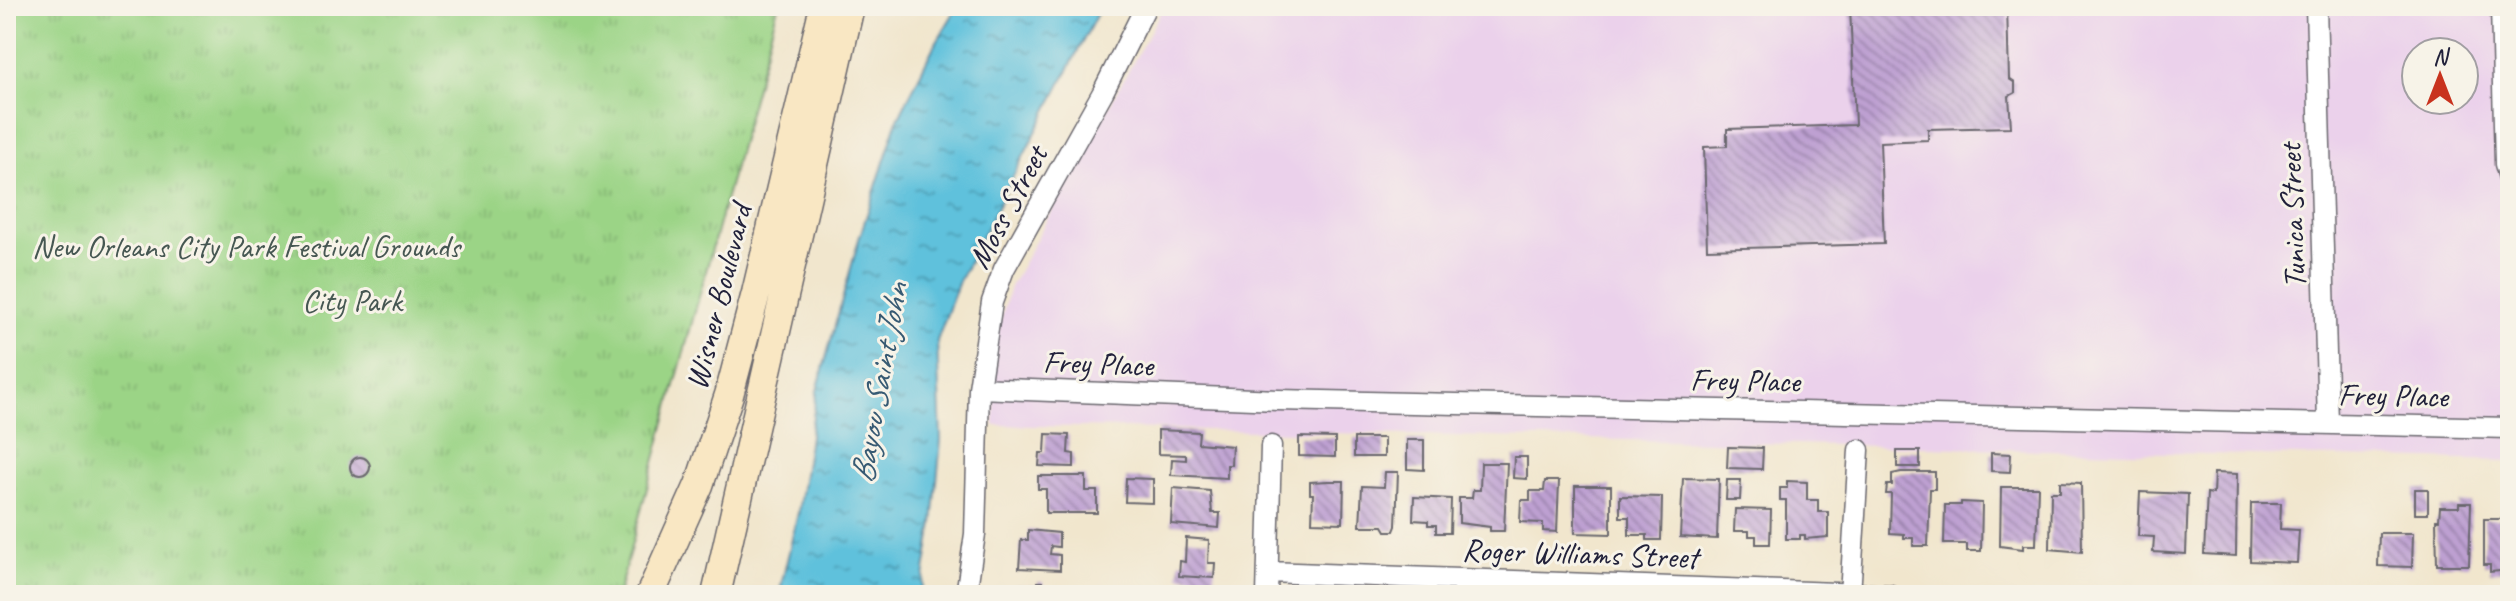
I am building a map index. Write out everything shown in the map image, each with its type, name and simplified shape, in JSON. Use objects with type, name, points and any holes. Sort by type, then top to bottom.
[{"type":"street","name":"Wisner Boulevard","points":[[650,595],[699,485],[729,395],[824,6]]},
{"type":"street","name":"Wisner Boulevard","points":[[716,595],[850,6]]},
{"type":"street","name":"Moss Street","points":[[966,595],[975,534],[979,388],[992,302],[1004,269],[1103,92],[1146,6]]},
{"type":"street","name":"Tunica Street","points":[[2316,6],[2328,423]]},
{"type":"street","points":[[2501,6],[2505,164],[2510,181]]},
{"type":"street","name":"Frey Place","points":[[979,388],[1278,400],[2510,428]]},
{"type":"street","points":[[1267,595],[1271,446]]},
{"type":"street","points":[[1850,594],[1859,450]]},
{"type":"street","name":"Roger Williams Street","points":[[1268,572],[1890,595]]},
{"type":"shaded area","points":[[1164,6],[2510,6],[2510,461],[994,425],[996,338],[1010,287]]},
{"type":"green space","name":"City Park","points":[[6,6],[778,6],[618,595],[6,595]]},
{"type":"water","name":"Bayou Saint John","points":[[958,6],[1101,6],[959,281],[937,341],[941,440],[933,523],[921,595],[779,595],[798,513],[817,391],[859,239],[898,119]]},
{"type":"building","points":[[1850,6],[2007,6],[2009,79],[2015,83],[2015,93],[2009,96],[2011,127],[1928,129],[1928,140],[1880,142],[1884,244],[1707,249],[1704,147],[1727,146],[1727,129],[1855,125]]},
{"type":"building","points":[[1158,430],[1199,432],[1198,443],[1232,446],[1227,478],[1171,475],[1172,459],[1186,460],[1186,455],[1158,454]]},
{"type":"building","points":[[1046,434],[1069,435],[1068,453],[1074,454],[1074,467],[1039,466],[1040,453],[1045,453]]},
{"type":"building","points":[[1299,437],[1335,438],[1335,457],[1299,456]]},
{"type":"building","points":[[1354,438],[1384,438],[1384,457],[1354,457]]},
{"type":"building","points":[[1407,440],[1424,440],[1424,470],[1407,469]]},
{"type":"building","points":[[1728,447],[1763,448],[1762,469],[1727,468]]},
{"type":"building","points":[[1897,451],[1920,451],[1920,467],[1897,467]]},
{"type":"building","points":[[1991,453],[2011,454],[2010,472],[1991,471]]},
{"type":"building","points":[[356,457],[364,457],[370,467],[364,477],[356,477],[350,471],[350,463]]},
{"type":"building","points":[[1514,457],[1527,457],[1527,479],[1513,478]]},
{"type":"building","points":[[1481,463],[1507,463],[1504,531],[1490,531],[1490,527],[1459,523],[1459,498],[1472,498],[1473,490],[1480,490]]},
{"type":"building","points":[[1385,472],[1398,472],[1394,531],[1386,531],[1383,526],[1360,526],[1362,486],[1384,487]]},
{"type":"building","points":[[1935,472],[1935,489],[1930,489],[1928,546],[1913,546],[1913,538],[1890,533],[1891,494],[1886,494],[1887,485],[1892,485],[1892,474]]},
{"type":"building","points":[[2214,473],[2237,474],[2236,556],[2204,554],[2207,493],[2213,494]]},
{"type":"building","points":[[1038,476],[1086,476],[1086,491],[1097,491],[1097,513],[1046,513],[1046,489],[1038,489]]},
{"type":"building","points":[[1126,478],[1153,479],[1153,503],[1125,502]]},
{"type":"building","points":[[1683,478],[1719,479],[1717,539],[1680,537]]},
{"type":"building","points":[[1727,480],[1741,480],[1740,500],[1726,500]]},
{"type":"building","points":[[1344,481],[1343,523],[1312,522],[1310,482]]},
{"type":"building","points":[[1545,481],[1559,481],[1557,532],[1543,531],[1543,523],[1520,522],[1521,500],[1530,500],[1530,491],[1544,491]]},
{"type":"building","points":[[1787,481],[1807,482],[1807,500],[1818,500],[1818,512],[1828,512],[1828,537],[1805,539],[1805,535],[1800,535],[1800,539],[1786,539],[1786,500],[1780,500],[1780,488],[1787,488]]},
{"type":"building","points":[[2060,482],[2081,483],[2082,552],[2050,549],[2051,492],[2060,492]]},
{"type":"building","points":[[1575,486],[1611,486],[1611,534],[1575,533]]},
{"type":"building","points":[[2001,487],[2038,487],[2036,545],[2023,545],[2023,549],[2000,546]]},
{"type":"building","points":[[1173,488],[1210,491],[1212,513],[1220,513],[1219,528],[1171,524]]},
{"type":"building","points":[[2415,489],[2428,489],[2428,514],[2415,514]]},
{"type":"building","points":[[2140,492],[2188,494],[2186,554],[2153,552],[2154,537],[2138,536]]},
{"type":"building","points":[[1620,496],[1662,497],[1661,540],[1647,540],[1647,535],[1629,535],[1629,517],[1620,517]]},
{"type":"building","points":[[1414,497],[1451,499],[1450,533],[1436,533],[1436,525],[1413,520]]},
{"type":"building","points":[[1961,502],[1982,503],[1981,551],[1967,551],[1967,544],[1944,544],[1945,505],[1961,505]]},
{"type":"building","points":[[2251,503],[2281,503],[2280,529],[2299,530],[2297,563],[2250,561]]},
{"type":"building","points":[[2459,503],[2471,503],[2469,565],[2437,565],[2436,520],[2439,520],[2440,507],[2459,507]]},
{"type":"building","points":[[1735,509],[1771,510],[1770,544],[1756,544],[1756,536],[1749,536],[1749,531],[1734,531]]},
{"type":"building","points":[[2484,519],[2504,519],[2504,536],[2510,536],[2510,570],[2490,572],[2490,565],[2484,565]]},
{"type":"building","points":[[1028,530],[1059,533],[1059,547],[1051,546],[1050,554],[1060,555],[1060,570],[1019,568],[1021,540],[1028,540]]},
{"type":"building","points":[[2379,533],[2413,533],[2412,567],[2378,566]]},
{"type":"building","points":[[1186,538],[1209,540],[1208,563],[1215,563],[1214,578],[1179,576],[1180,561],[1185,562]]},
{"type":"building","points":[[1038,582],[1051,587],[1050,595],[1015,595],[1015,585],[1038,586]]},
{"type":"park label","name":"New Orleans City Park Festival Grounds","points":[[246,246]]}]
